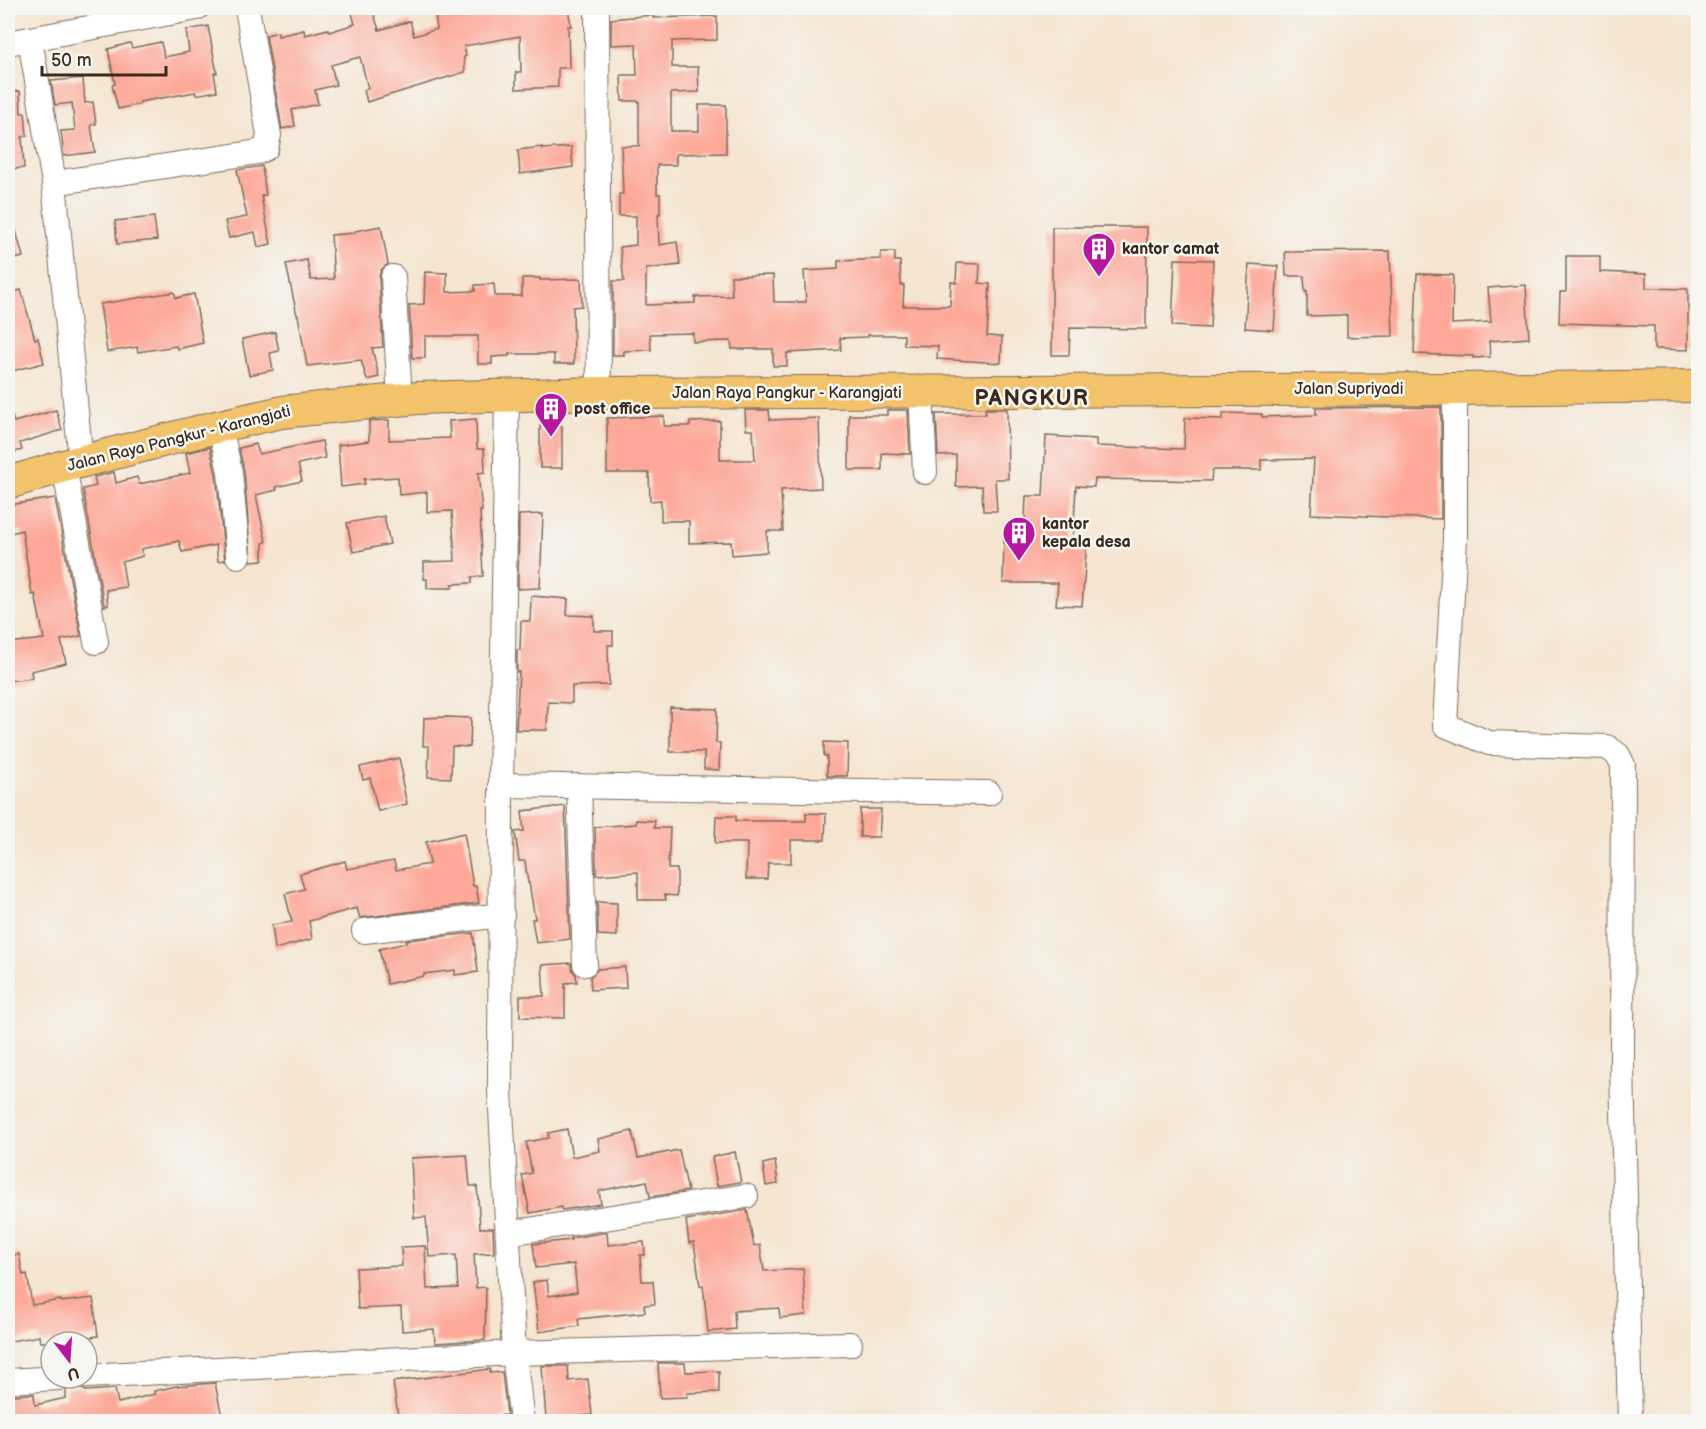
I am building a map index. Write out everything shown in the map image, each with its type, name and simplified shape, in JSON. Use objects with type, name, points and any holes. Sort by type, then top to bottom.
[{"type":"main road","name":"Jalan Supriyadi","points":[[1000,391],[1698,386]]},
{"type":"main road","name":"Jalan Raya Pangkur - Karangjati","points":[[8,483],[73,464],[282,412],[400,399],[599,393],[1000,391]]},
{"type":"street","points":[[96,642],[73,464],[54,183],[19,41],[197,8]]},
{"type":"street","points":[[54,183],[258,152],[266,148],[269,135],[247,8]]},
{"type":"street","points":[[597,8],[599,393]]},
{"type":"street","points":[[393,277],[400,399]]},
{"type":"street","points":[[1455,389],[1455,538],[1445,725],[1489,742],[1607,747],[1618,755],[1623,765],[1622,1064],[1630,1422]]},
{"type":"street","points":[[921,392],[925,472]]},
{"type":"street","points":[[507,395],[501,785],[500,1089],[514,1353],[522,1422]]},
{"type":"street","points":[[220,426],[230,472],[238,556]]},
{"type":"street","points":[[501,785],[989,793]]},
{"type":"street","points":[[579,786],[585,964]]},
{"type":"street","points":[[364,930],[502,915]]},
{"type":"street","points":[[509,1233],[746,1196]]},
{"type":"street","points":[[99,1375],[514,1353],[850,1344]]},
{"type":"street","points":[[8,1381],[39,1379]]},
{"type":"building","points":[[372,8],[379,30],[410,21],[414,36],[437,29],[434,8],[568,8],[571,26],[568,26],[569,68],[558,68],[558,87],[516,89],[516,72],[521,72],[520,36],[464,46],[465,72],[367,102],[364,90],[368,88],[360,57],[331,65],[336,85],[315,90],[318,104],[292,110],[295,126],[282,129],[266,35],[278,32],[278,36],[304,30],[305,35],[328,29],[329,32],[355,24],[351,10]]},
{"type":"building","points":[[653,15],[653,18],[717,16],[717,40],[672,41],[672,67],[698,67],[699,92],[671,93],[671,131],[699,131],[699,105],[726,105],[726,153],[676,154],[676,165],[657,165],[657,194],[660,194],[659,245],[677,242],[680,265],[646,269],[646,305],[695,303],[695,297],[732,296],[731,276],[773,275],[774,302],[806,302],[804,271],[838,269],[838,261],[881,259],[881,252],[895,252],[895,261],[900,261],[901,285],[904,285],[903,306],[950,306],[951,282],[956,283],[957,263],[980,264],[979,283],[990,284],[987,336],[1002,337],[1001,363],[937,359],[938,346],[904,345],[904,335],[840,338],[841,350],[787,353],[787,366],[773,366],[773,349],[732,349],[731,341],[693,342],[693,333],[650,334],[651,350],[624,351],[624,355],[613,355],[613,281],[624,281],[620,247],[636,245],[636,216],[619,216],[619,194],[623,194],[621,146],[639,146],[639,101],[622,101],[621,75],[637,75],[636,44],[611,45],[611,19]]},
{"type":"building","points":[[208,26],[217,73],[214,73],[217,91],[196,95],[195,92],[140,102],[140,104],[118,109],[112,85],[115,84],[108,49],[130,43],[132,48],[161,42],[164,57],[189,52],[186,30]]},
{"type":"building","points":[[83,78],[85,103],[93,102],[96,124],[91,125],[95,152],[64,156],[61,131],[75,130],[72,103],[55,105],[51,81]]},
{"type":"building","points":[[20,91],[21,113],[25,113],[27,136],[22,137],[24,168],[8,169],[8,92]]},
{"type":"building","points":[[542,147],[542,149],[571,147],[573,167],[520,174],[518,150]]},
{"type":"building","points":[[262,166],[266,195],[261,196],[271,244],[258,247],[255,232],[229,238],[225,221],[247,217],[237,170]]},
{"type":"building","points":[[12,216],[23,257],[8,261],[8,217]]},
{"type":"building","points":[[154,217],[157,240],[117,244],[115,221]]},
{"type":"building","points":[[381,226],[388,264],[381,270],[379,277],[383,347],[372,348],[379,377],[367,380],[361,360],[307,366],[286,264],[307,260],[311,280],[334,279],[331,235],[355,233],[355,231]]},
{"type":"building","name":"kantor camat","points":[[1052,227],[1147,227],[1146,329],[1070,328],[1069,355],[1052,355]]},
{"type":"building","points":[[1390,251],[1393,336],[1347,337],[1347,315],[1307,316],[1307,291],[1305,292],[1304,276],[1286,276],[1285,252]]},
{"type":"building","points":[[1566,256],[1600,256],[1600,272],[1646,274],[1646,288],[1688,289],[1688,350],[1654,349],[1654,326],[1559,323],[1560,292],[1566,292]]},
{"type":"building","points":[[1175,259],[1213,260],[1210,328],[1172,326]]},
{"type":"building","points":[[1249,264],[1278,266],[1274,330],[1245,328]]},
{"type":"building","points":[[425,272],[447,273],[447,292],[475,291],[475,285],[494,284],[495,296],[522,296],[522,278],[581,279],[582,306],[573,307],[574,364],[554,364],[554,354],[509,354],[509,356],[492,357],[492,364],[478,364],[478,336],[425,336],[425,358],[412,358],[409,305],[424,304]]},
{"type":"building","points":[[1417,274],[1453,275],[1452,324],[1491,322],[1488,288],[1526,285],[1529,338],[1489,341],[1490,357],[1414,354]]},
{"type":"building","points":[[21,290],[44,363],[8,372],[8,294]]},
{"type":"building","points":[[174,292],[176,298],[194,294],[203,343],[177,349],[176,346],[138,352],[137,347],[107,352],[100,304]]},
{"type":"building","points":[[275,332],[279,351],[270,353],[273,370],[249,375],[242,339]]},
{"type":"building","points":[[1441,407],[1441,519],[1311,514],[1314,459],[1261,460],[1261,470],[1212,470],[1211,481],[1095,479],[1094,487],[1076,486],[1073,540],[1087,540],[1082,606],[1056,605],[1058,583],[1003,583],[1004,540],[1024,540],[1026,496],[1043,496],[1046,436],[1096,439],[1096,446],[1184,449],[1185,418],[1223,419],[1223,413],[1262,414],[1262,417],[1316,415],[1316,408]]},
{"type":"building","points":[[985,409],[1007,409],[1008,479],[995,479],[997,511],[983,511],[982,486],[956,487],[956,455],[938,456],[936,414],[986,414]]},
{"type":"building","points":[[56,410],[62,430],[20,443],[22,450],[8,454],[8,414],[11,413],[14,422]]},
{"type":"building","points":[[745,410],[769,410],[770,420],[819,418],[821,488],[781,490],[783,531],[767,531],[767,552],[732,555],[731,542],[689,543],[689,521],[661,521],[661,500],[650,501],[649,473],[607,473],[607,418],[664,416],[664,426],[690,426],[690,422],[720,421],[720,460],[755,460],[753,430],[746,430]]},
{"type":"building","points":[[887,410],[908,410],[910,454],[882,453],[882,470],[849,470],[849,415],[887,415]]},
{"type":"building","points":[[476,419],[477,449],[484,449],[485,472],[478,473],[482,511],[480,511],[483,576],[472,577],[472,583],[452,584],[452,588],[427,588],[427,579],[424,579],[424,562],[455,561],[452,511],[427,512],[427,492],[399,495],[398,477],[364,479],[365,484],[341,487],[338,445],[369,441],[369,421],[389,420],[389,440],[450,438],[449,421]]},
{"type":"building","points":[[540,426],[562,426],[562,468],[540,468]]},
{"type":"building","points":[[322,441],[325,458],[298,464],[302,481],[276,487],[277,490],[256,495],[266,542],[263,543],[263,560],[251,561],[244,471],[239,448],[256,444],[259,454]]},
{"type":"building","points":[[210,447],[216,474],[225,560],[218,561],[216,545],[182,552],[179,541],[141,549],[143,556],[122,562],[126,587],[106,590],[108,605],[104,606],[83,489],[96,486],[94,477],[114,472],[116,483],[137,477],[139,484],[190,473],[186,453]]},
{"type":"building","points":[[55,498],[81,636],[61,640],[66,663],[31,671],[32,678],[8,681],[8,643],[44,639],[35,594],[32,595],[22,530],[8,534],[8,505]]},
{"type":"building","points":[[543,514],[540,588],[518,589],[519,515]]},
{"type":"building","points":[[384,516],[390,544],[353,552],[347,523]]},
{"type":"building","points":[[531,596],[568,599],[567,615],[594,616],[594,631],[613,631],[613,645],[608,645],[609,685],[572,686],[572,703],[548,702],[547,730],[516,730],[519,672],[517,672],[517,650],[520,650],[521,621],[530,621]]},
{"type":"building","points":[[670,707],[717,709],[716,743],[720,743],[719,770],[704,769],[704,752],[670,752]]},
{"type":"building","points":[[424,718],[471,718],[470,747],[452,746],[451,778],[428,777],[429,746],[423,746]]},
{"type":"building","points":[[824,742],[848,743],[847,776],[827,776]]},
{"type":"building","points":[[399,758],[407,804],[378,811],[370,778],[363,780],[360,767]]},
{"type":"building","points":[[565,806],[570,939],[536,943],[532,919],[535,919],[525,861],[519,861],[515,832],[524,831],[522,811]]},
{"type":"building","points":[[860,809],[881,809],[879,837],[860,837]]},
{"type":"building","points":[[806,813],[826,814],[825,840],[791,840],[791,863],[768,863],[767,879],[746,879],[747,843],[715,843],[716,816],[736,816],[736,821],[806,821]]},
{"type":"building","points":[[636,820],[655,821],[654,828],[670,828],[668,869],[677,869],[677,896],[665,895],[666,900],[638,900],[638,872],[596,875],[595,827],[636,824]]},
{"type":"building","points":[[464,833],[473,886],[476,886],[479,903],[360,918],[357,908],[309,921],[312,939],[275,949],[272,925],[292,922],[285,894],[304,889],[300,874],[345,861],[347,869],[394,861],[396,870],[430,864],[426,842]]},
{"type":"building","points":[[597,902],[617,903],[617,936],[598,935]]},
{"type":"building","points":[[473,933],[478,972],[455,975],[455,970],[424,974],[424,976],[387,984],[379,949],[406,943],[406,940]]},
{"type":"building","points":[[571,963],[577,982],[565,983],[565,1018],[520,1017],[520,996],[544,996],[542,965]]},
{"type":"building","points":[[625,967],[626,988],[591,990],[590,977],[598,969]]},
{"type":"building","points":[[567,1129],[572,1157],[600,1151],[598,1139],[632,1131],[638,1158],[679,1150],[688,1191],[650,1197],[647,1181],[599,1191],[601,1204],[562,1210],[561,1207],[530,1213],[522,1175],[532,1173],[526,1142],[549,1138],[548,1133]]},
{"type":"building","points":[[735,1152],[741,1182],[717,1186],[712,1157]]},
{"type":"building","points":[[467,1155],[470,1186],[477,1186],[480,1228],[493,1228],[494,1253],[474,1254],[476,1288],[486,1287],[485,1340],[435,1343],[434,1329],[402,1331],[401,1307],[358,1309],[356,1268],[402,1266],[401,1247],[425,1246],[427,1289],[458,1288],[456,1255],[429,1257],[426,1217],[414,1218],[411,1158]]},
{"type":"building","points":[[775,1161],[778,1184],[766,1186],[763,1164]]},
{"type":"building","points":[[747,1210],[754,1246],[760,1245],[764,1271],[803,1269],[806,1315],[780,1318],[779,1308],[734,1311],[735,1329],[708,1332],[703,1285],[700,1286],[694,1242],[689,1243],[686,1220]]},
{"type":"building","points":[[607,1232],[608,1245],[644,1242],[645,1255],[640,1255],[642,1281],[653,1281],[655,1304],[644,1305],[645,1312],[578,1319],[579,1326],[539,1332],[533,1282],[547,1280],[549,1296],[577,1292],[574,1264],[536,1268],[533,1244],[571,1240],[571,1238]]},
{"type":"building","points":[[19,1254],[23,1275],[27,1274],[32,1305],[93,1298],[97,1330],[39,1330],[39,1336],[11,1341],[8,1332],[8,1279],[10,1279],[8,1256]]},
{"type":"building","points":[[658,1363],[685,1363],[686,1372],[719,1371],[719,1392],[687,1393],[687,1397],[660,1398]]},
{"type":"building","points":[[542,1366],[568,1366],[569,1381],[588,1379],[592,1415],[546,1419]]},
{"type":"building","points":[[490,1369],[490,1373],[502,1372],[507,1415],[499,1416],[500,1422],[399,1422],[393,1382]]},
{"type":"building","points":[[215,1383],[223,1422],[8,1422],[8,1395],[34,1394],[35,1405],[66,1398],[66,1390],[115,1389],[118,1403],[177,1386]]},
{"type":"place","name":"kantor camat","points":[[1099,278]]},
{"type":"place","name":"post office","points":[[551,438]]},
{"type":"place","name":"kantor kepala desa","points":[[1019,562]]},
{"type":"district","name":"PANGKUR","points":[[1032,398]]}]
